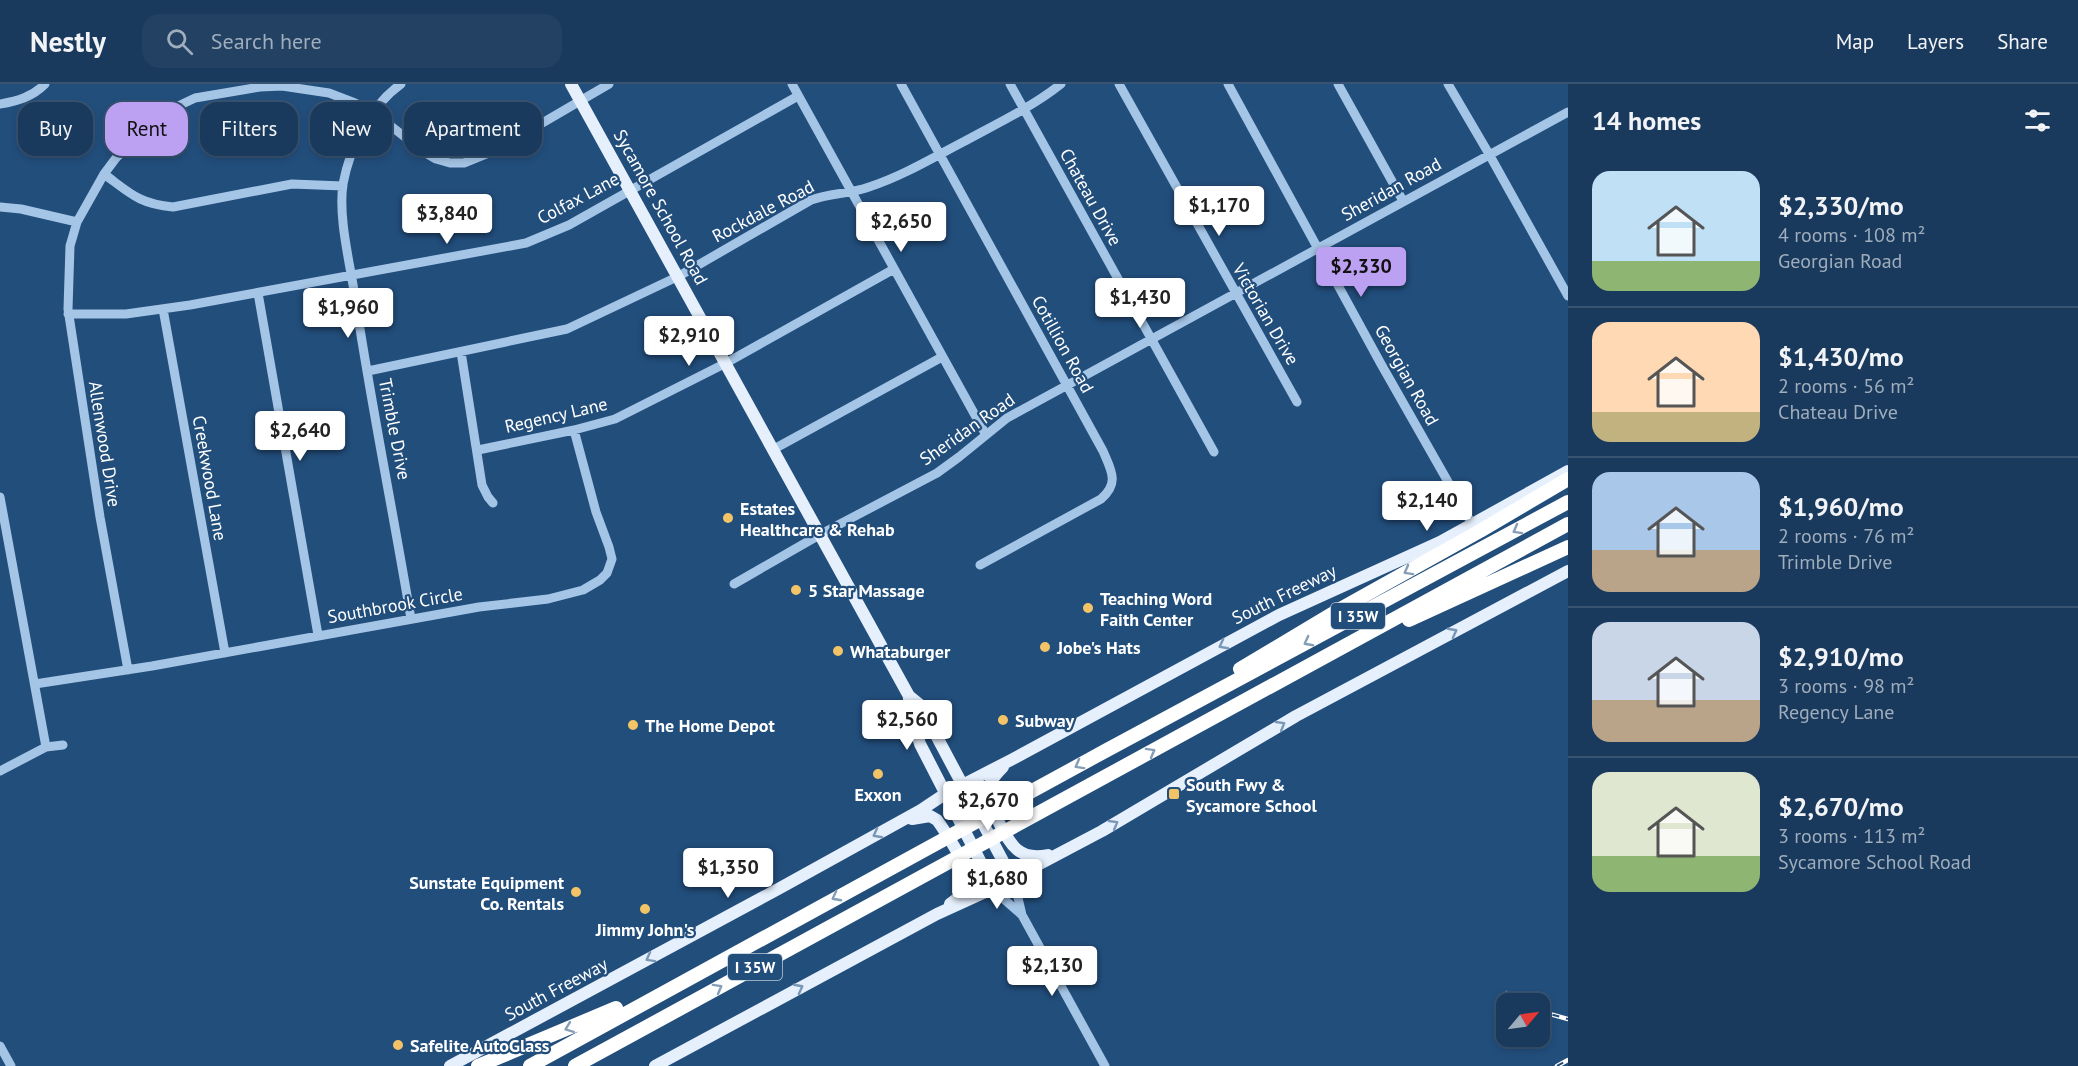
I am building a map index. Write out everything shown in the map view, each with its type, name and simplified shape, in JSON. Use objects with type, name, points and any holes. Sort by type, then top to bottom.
[{"type":"highway","points":[[1147,729],[1152,718],[1568,478]]},
{"type":"highway","name":"I 35W","points":[[530,1066],[736,951],[1568,502]]},
{"type":"highway","name":"I 35W","points":[[575,1066],[1568,524]]},
{"type":"highway","points":[[1362,637],[1414,618],[1568,547]]},
{"type":"highway","points":[[478,1066],[603,1015],[719,954],[736,951]]},
{"type":"highway","points":[[593,1066],[654,1030],[673,1012]]},
{"type":"main road","name":"Sycamore School Road","points":[[571,84],[909,696],[920,705],[1012,878]]},
{"type":"main road","name":"South Freeway","points":[[450,1066],[905,819],[961,785],[1279,615],[1414,554],[1568,471]]},
{"type":"main road","points":[[655,1066],[937,914],[994,888],[1102,831],[1296,716],[1568,571]]},
{"type":"main road","name":"Sycamore School Road","points":[[909,696],[909,708],[920,744],[994,888]]},
{"type":"main road","points":[[1011,760],[997,773],[987,795],[1012,847],[1036,858],[1062,852]]},
{"type":"main road","points":[[905,819],[930,816],[937,820],[970,879],[968,886],[957,900],[937,914]]},
{"type":"street","points":[[0,104],[21,101],[45,84]]},
{"type":"street","name":"Trimble Drive","points":[[381,102],[401,84]]},
{"type":"street","name":"Allenwood Drive","points":[[392,127],[436,159],[450,164],[464,163],[496,150],[609,84]]},
{"type":"street","points":[[792,84],[986,435]]},
{"type":"street","name":"Cotillion Road","points":[[901,84],[1103,451],[1113,474],[1109,493],[1082,511],[980,565]]},
{"type":"street","name":"Chateau Drive","points":[[1010,84],[1214,452]]},
{"type":"street","name":"Rockdale Road","points":[[368,371],[567,329],[679,276],[811,200],[827,194],[852,192],[899,176],[1024,109],[1061,84]]},
{"type":"street","name":"Victorian Drive","points":[[1119,84],[1297,402]]},
{"type":"street","name":"Georgian Road","points":[[1228,84],[1380,364],[1472,524]]},
{"type":"street","points":[[1338,84],[1403,201]]},
{"type":"street","points":[[1448,84],[1567,291]]},
{"type":"street","name":"Allenwood Drive","points":[[128,670],[100,517],[68,314],[70,246],[77,222],[104,174],[116,158],[146,128],[174,108],[195,98],[260,85],[297,87],[329,93],[353,102]]},
{"type":"street","name":"Colfax Lane","points":[[68,314],[126,314],[163,309],[526,243],[569,225],[798,96]]},
{"type":"street","name":"Sheridan Road","points":[[734,584],[821,534],[937,473],[1007,418],[1568,112]]},
{"type":"street","name":"Trimble Drive","points":[[352,156],[343,186],[343,213],[411,619]]},
{"type":"street","points":[[104,174],[143,201],[153,205],[173,207],[292,184],[343,186]]},
{"type":"street","points":[[0,207],[21,209],[77,222]]},
{"type":"street","name":"Regency Lane","points":[[478,450],[615,419],[726,363],[894,269]]},
{"type":"street","points":[[258,293],[318,635]]},
{"type":"street","name":"Creekwood Lane","points":[[163,309],[225,653]]},
{"type":"street","points":[[460,352],[482,485],[493,502]]},
{"type":"street","points":[[774,449],[942,357]]},
{"type":"street","name":"Southbrook Circle","points":[[35,684],[128,670],[411,619],[569,595],[592,586],[607,573],[612,559],[573,430]]},
{"type":"street","points":[[0,497],[46,747]]},
{"type":"street","points":[[0,771],[46,747],[63,745]]},
{"type":"street","name":"Sycamore School Road","points":[[1012,878],[1022,915],[1105,1066]]},
{"type":"street","name":"Sycamore School Road","points":[[994,888],[1022,915]]},
{"type":"street","points":[[0,1046],[11,1066]]},
{"type":"railway","points":[[1550,1014],[1568,1019]]},
{"type":"railway","points":[[1557,1066],[1568,1060]]},
{"type":"place","name":"Estates Healthcare & Rehab","points":[[728,518]]},
{"type":"place","name":"5 Star Massage","points":[[796,590]]},
{"type":"place","name":"Teaching Word Faith Center","points":[[1088,608]]},
{"type":"place","name":"Jobe's Hats","points":[[1045,647]]},
{"type":"place","name":"Whataburger","points":[[838,651]]},
{"type":"place","name":"Subway","points":[[1003,720]]},
{"type":"place","name":"The Home Depot","points":[[633,725]]},
{"type":"place","name":"Exxon","points":[[878,774]]},
{"type":"place","name":"South Fwy & Sycamore School","points":[[1174,794]]},
{"type":"place","name":"Sunstate Equipment Co. Rentals","points":[[576,892]]},
{"type":"place","name":"Jimmy John's","points":[[645,909]]},
{"type":"place","name":"Safelite AutoGlass","points":[[398,1045]]}]
